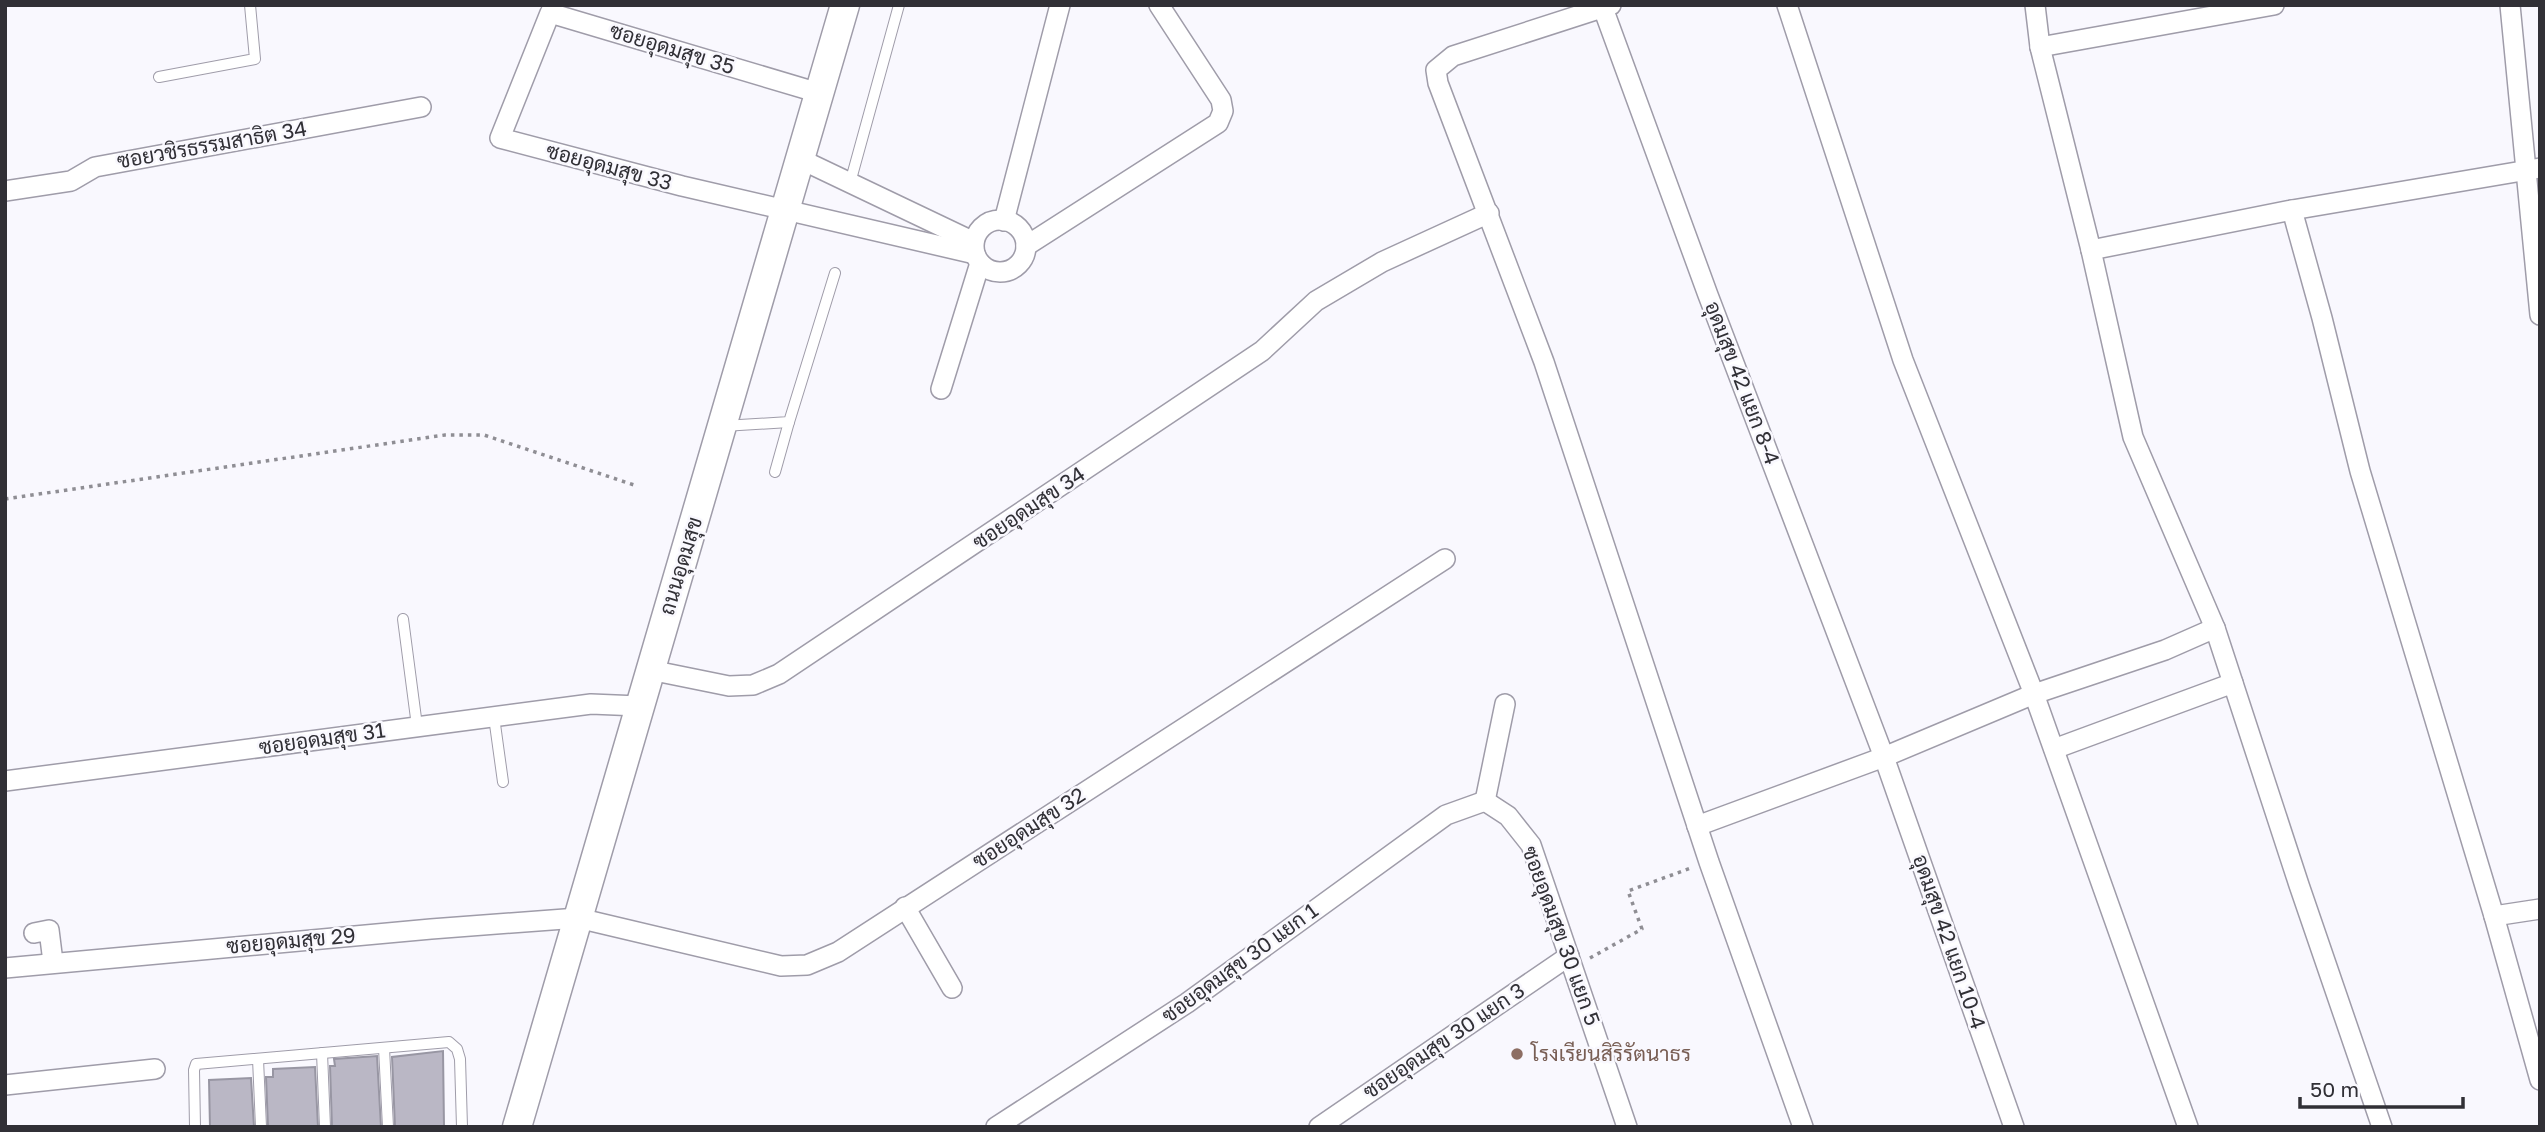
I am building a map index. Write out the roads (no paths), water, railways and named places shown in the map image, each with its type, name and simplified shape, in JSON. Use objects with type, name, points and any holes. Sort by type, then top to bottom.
[{"type":"main road","name":"ถนนอุดมสุข","points":[[517,1127],[845,5]]},
{"type":"street","points":[[1004,221],[1060,5]]},
{"type":"street","points":[[800,159],[850,183],[976,253],[987,269],[1004,272],[1020,263],[1026,246],[1218,123],[1223,111],[1221,100],[1159,5]]},
{"type":"street","points":[[1787,5],[1903,359],[2034,694],[2188,1127]]},
{"type":"street","points":[[2035,5],[2040,47],[2091,250],[2133,437],[2215,628],[2382,1127]]},
{"type":"street","points":[[2040,47],[2274,5]]},
{"type":"street","points":[[2510,5],[2532,170],[2540,315]]},
{"type":"street","points":[[1607,7],[1453,56],[1436,70],[1438,83],[1544,362],[1709,862],[1803,1127]]},
{"type":"street","name":"อุดมสุข 42 แยก 8-4","points":[[1607,7],[1708,295],[1884,757]]},
{"type":"street","name":"ซอยอุดมสุข 35","points":[[525,76],[550,13],[819,93]]},
{"type":"street","name":"ซอยอุดมสุข 33","points":[[525,76],[500,138],[784,210]]},
{"type":"street","name":"ซอยวชิรธรรมสาธิต 34","points":[[5,191],[71,181],[95,167],[421,107]]},
{"type":"street","points":[[2091,250],[2292,210],[2532,170]]},
{"type":"street","points":[[784,210],[976,253]]},
{"type":"street","points":[[2292,210],[2360,471],[2494,916],[2540,1080]]},
{"type":"street","name":"ซอยอุดมสุข 34","points":[[650,670],[729,686],[753,685],[779,674],[1262,351],[1316,301],[1382,262],[1489,213]]},
{"type":"street","points":[[941,389],[981,228],[988,223],[1004,221],[1020,230],[1026,246]]},
{"type":"street","name":"ซอยอุดมสุข 32","points":[[578,918],[782,966],[807,965],[838,952],[1445,559]]},
{"type":"street","points":[[1697,826],[1884,757],[2034,694],[2165,650],[2215,628]]},
{"type":"street","points":[[2054,749],[2233,683]]},
{"type":"street","name":"ซอยอุดมสุข 31","points":[[5,781],[590,704],[639,706]]},
{"type":"street","points":[[1485,802],[1504,704]]},
{"type":"street","name":"อุดมสุข 42 แยก 10-4","points":[[1884,757],[2014,1127]]},
{"type":"street","name":"ซอยอุดมสุข 30 แยก 5","points":[[1485,802],[1508,816],[1531,845],[1627,1127]]},
{"type":"street","name":"ซอยอุดมสุข 30 แยก 1","points":[[996,1127],[1187,1003],[1446,815],[1485,802]]},
{"type":"street","points":[[905,907],[952,988]]},
{"type":"street","points":[[2494,916],[2540,909]]},
{"type":"street","name":"ซอยอุดมสุข 29","points":[[5,968],[578,918]]},
{"type":"street","points":[[34,933],[50,930],[52,962]]},
{"type":"street","name":"ซอยอุดมสุข 30 แยก 3","points":[[1319,1127],[1571,962]]},
{"type":"street","points":[[5,1085],[155,1069]]},
{"type":"lane","points":[[159,77],[255,59],[250,5]]},
{"type":"lane","points":[[850,183],[899,5]]},
{"type":"lane","points":[[775,472],[835,273]]},
{"type":"lane","points":[[723,426],[789,422]]},
{"type":"lane","points":[[402,619],[417,726]]},
{"type":"lane","points":[[494,717],[503,782]]},
{"type":"lane","points":[[195,1127],[194,1070],[197,1064],[449,1042],[460,1059],[462,1127]]},
{"type":"lane","points":[[384,1048],[388,1127]]},
{"type":"lane","points":[[323,1053],[324,1127]]},
{"type":"lane","points":[[258,1059],[261,1127]]},
{"type":"place","name":"โรงเรียนสิริรัตนาธร","points":[[1517,1054]]}]
